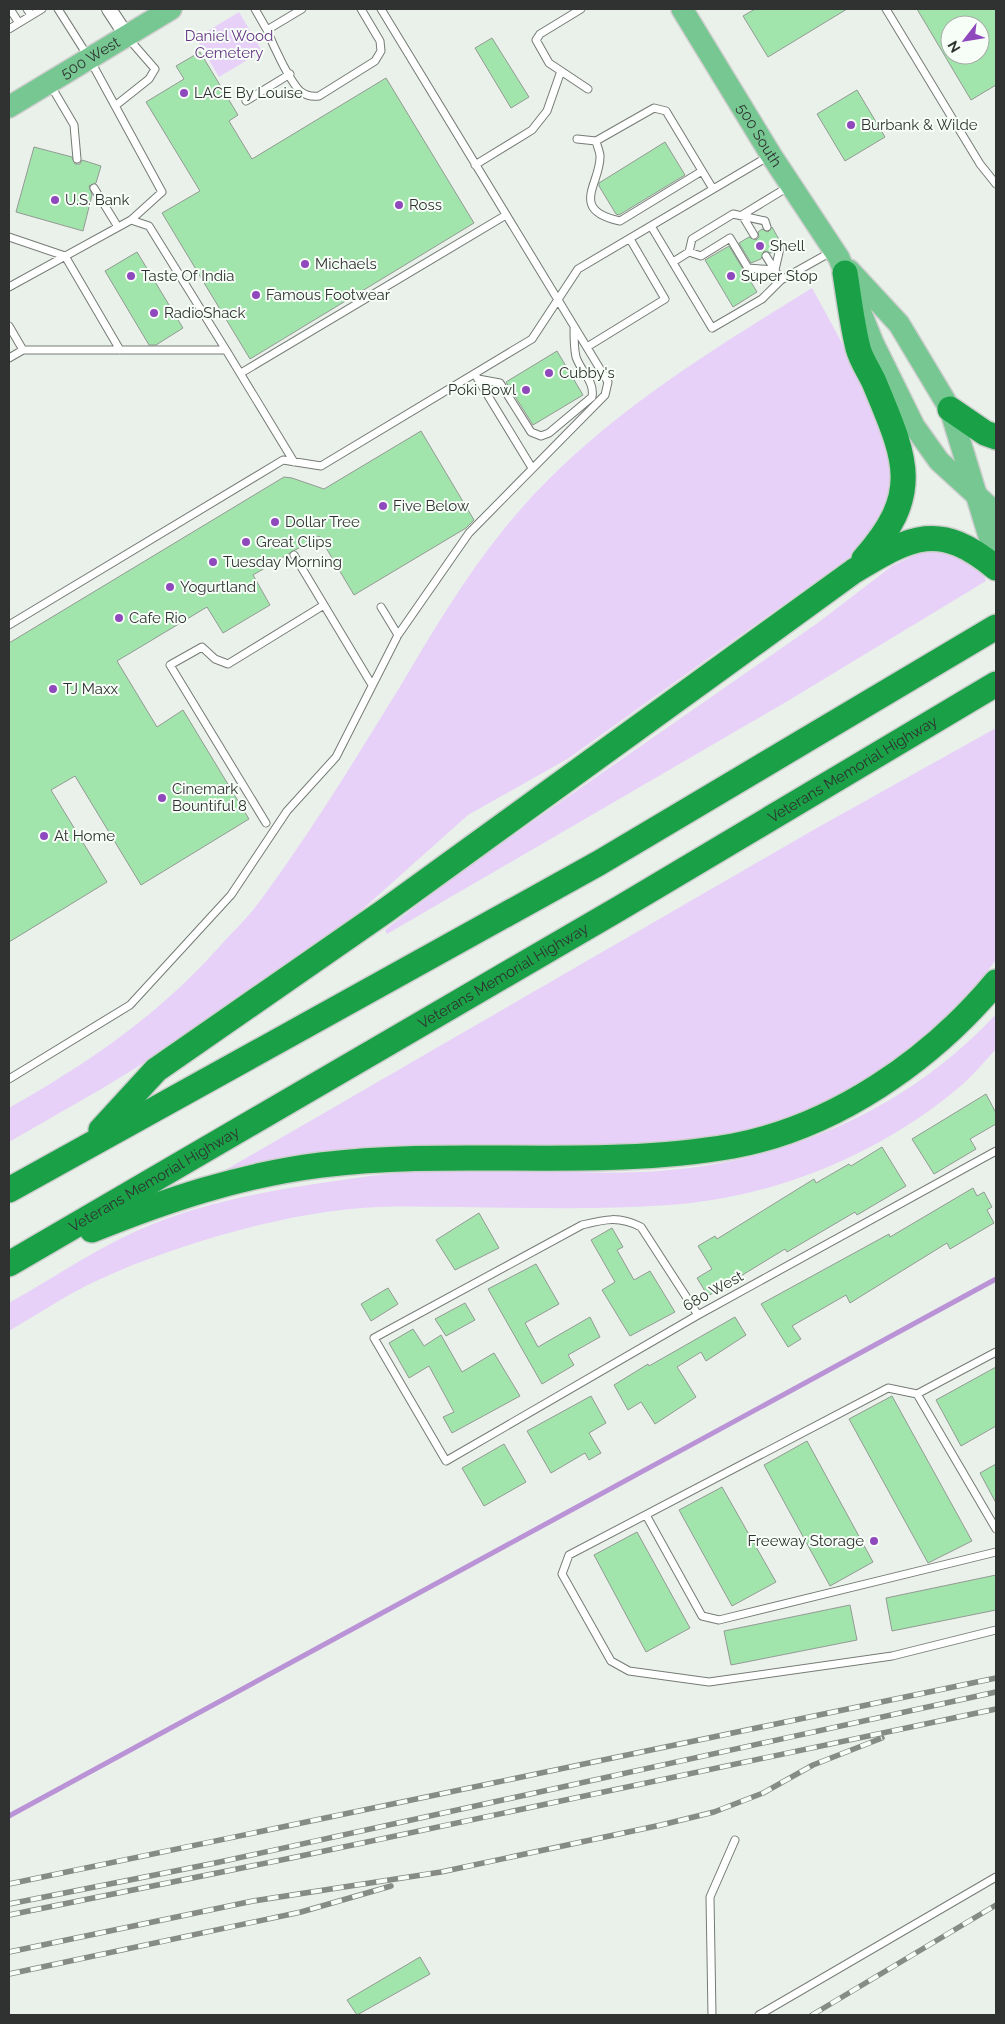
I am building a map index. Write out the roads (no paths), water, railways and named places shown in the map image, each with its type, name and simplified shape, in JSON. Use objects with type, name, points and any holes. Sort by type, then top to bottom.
[{"type":"highway","points":[[839,261],[858,349],[899,441],[904,466],[901,494],[889,528],[854,570]]},
{"type":"highway","points":[[950,409],[985,433],[996,437]]},
{"type":"highway","points":[[85,1147],[156,1070],[385,911],[854,570],[884,553],[911,541],[936,537],[959,543],[996,568]]},
{"type":"highway","points":[[9,1190],[600,862],[988,632]]},
{"type":"highway","name":"Veterans Memorial Highway","points":[[9,1264],[620,908],[996,684]]},
{"type":"highway","points":[[9,1269],[86,1232],[161,1203],[248,1178],[320,1165],[394,1159],[665,1154],[734,1145],[756,1140],[816,1118],[881,1085],[936,1045],[965,1018],[996,982]]},
{"type":"main road","name":"500 West","points":[[9,107],[171,9]]},
{"type":"main road","name":"500 South","points":[[682,9],[771,155],[839,261],[873,343],[914,426],[939,462],[996,513]]},
{"type":"main road","name":"500 South","points":[[839,261],[899,324],[950,409],[960,435],[988,538],[996,559]]},
{"type":"street","points":[[109,9],[126,36]]},
{"type":"lane","points":[[10,9],[19,23]]},
{"type":"lane","points":[[9,29],[19,23],[29,12],[41,9]]},
{"type":"lane","points":[[9,287],[130,220],[162,192],[89,58],[58,9]]},
{"type":"lane","points":[[255,9],[274,47],[300,91],[312,97],[319,96],[375,62],[381,50],[380,41],[361,9]]},
{"type":"lane","points":[[267,30],[302,9]]},
{"type":"lane","points":[[9,1079],[130,1005],[231,895],[287,811],[336,756],[398,635],[469,532],[605,395],[608,382],[381,9]]},
{"type":"lane","points":[[581,9],[540,34],[536,40],[549,63],[588,89]]},
{"type":"lane","points":[[886,9],[995,180]]},
{"type":"lane","points":[[115,106],[149,79],[155,69],[126,36]]},
{"type":"lane","points":[[475,165],[532,130],[547,111],[562,71]]},
{"type":"lane","points":[[246,101],[290,74]]},
{"type":"lane","points":[[49,82],[74,125],[77,159]]},
{"type":"lane","points":[[577,139],[596,141],[654,108],[666,111],[713,189]]},
{"type":"lane","points":[[596,141],[600,157],[590,200],[596,209],[613,220],[620,221],[702,171]]},
{"type":"lane","points":[[9,625],[284,460],[320,466],[476,376],[532,340],[578,269],[771,155]]},
{"type":"lane","points":[[742,215],[791,186]]},
{"type":"lane","points":[[94,188],[118,227]]},
{"type":"lane","points":[[673,262],[689,252],[692,238],[733,214],[765,221],[767,226]]},
{"type":"lane","points":[[242,373],[506,215]]},
{"type":"lane","points":[[742,215],[754,235]]},
{"type":"lane","points":[[130,220],[149,226],[242,373],[294,462]]},
{"type":"lane","points":[[651,226],[712,328],[762,299],[781,280],[839,261]]},
{"type":"lane","points":[[9,237],[65,256],[120,350]]},
{"type":"lane","points":[[689,252],[701,256],[730,238],[748,268],[775,270]]},
{"type":"lane","points":[[587,347],[665,299],[630,239]]},
{"type":"lane","points":[[775,270],[780,248]]},
{"type":"lane","points":[[766,256],[781,280]]},
{"type":"lane","points":[[9,326],[23,350]]},
{"type":"lane","points":[[476,376],[500,382],[531,432],[541,436],[549,433],[592,398],[593,390],[591,383],[576,357],[574,326]]},
{"type":"lane","points":[[9,358],[23,350],[226,350]]},
{"type":"lane","points":[[476,376],[532,468]]},
{"type":"lane","points":[[294,555],[372,685]]},
{"type":"lane","points":[[266,823],[170,665],[202,647],[215,659],[228,664],[324,606]]},
{"type":"lane","points":[[381,607],[398,635]]},
{"type":"lane","name":"680 West","points":[[698,1315],[641,1227],[626,1220],[606,1219],[582,1225],[374,1338],[446,1461],[698,1315],[996,1151]]},
{"type":"lane","points":[[996,1352],[917,1394],[888,1388],[569,1555],[562,1574],[611,1661],[628,1670],[709,1682],[892,1656],[996,1630]]},
{"type":"lane","points":[[917,1394],[996,1529]]},
{"type":"lane","points":[[646,1515],[702,1616],[719,1620],[996,1552]]},
{"type":"lane","points":[[712,2015],[710,1897],[735,1840]]},
{"type":"lane","points":[[759,2015],[996,1877]]},
{"type":"waterway","points":[[9,1816],[996,1279]]},
{"type":"railway","points":[[9,1884],[996,1678]]},
{"type":"railway","points":[[9,1904],[215,1863],[996,1692]]},
{"type":"railway","points":[[9,1915],[296,1857],[996,1709]]},
{"type":"railway","points":[[9,1952],[253,1901],[441,1872],[661,1825],[714,1812],[763,1793],[813,1765],[882,1738]]},
{"type":"railway","points":[[9,1974],[301,1912],[391,1886]]},
{"type":"railway","points":[[812,2015],[996,1905]]},
{"type":"place","name":"LACE By Louise","points":[[184,93]]},
{"type":"place","name":"Burbank & Wilde","points":[[851,125]]},
{"type":"place","name":"U.S. Bank","points":[[55,200]]},
{"type":"place","name":"Ross","points":[[399,205]]},
{"type":"place","name":"Shell","points":[[760,246]]},
{"type":"place","name":"Michaels","points":[[305,264]]},
{"type":"place","name":"Taste Of India","points":[[131,276]]},
{"type":"place","name":"Super Stop","points":[[731,276]]},
{"type":"place","name":"Famous Footwear","points":[[256,295]]},
{"type":"place","name":"RadioShack","points":[[154,313]]},
{"type":"place","name":"Cubby's","points":[[549,373]]},
{"type":"place","name":"Poki Bowl","points":[[526,390]]},
{"type":"place","name":"Five Below","points":[[383,506]]},
{"type":"place","name":"Dollar Tree","points":[[275,522]]},
{"type":"place","name":"Great Clips","points":[[246,542]]},
{"type":"place","name":"Tuesday Morning","points":[[213,562]]},
{"type":"place","name":"Yogurtland","points":[[170,587]]},
{"type":"place","name":"Cafe Rio","points":[[119,618]]},
{"type":"place","name":"TJ Maxx","points":[[53,689]]},
{"type":"place","name":"Cinemark Bountiful 8","points":[[162,798]]},
{"type":"place","name":"At Home","points":[[44,836]]},
{"type":"place","name":"Freeway Storage","points":[[874,1541]]},
{"type":"park label","name":"Daniel Wood Cemetery","points":[[229,44]]}]
